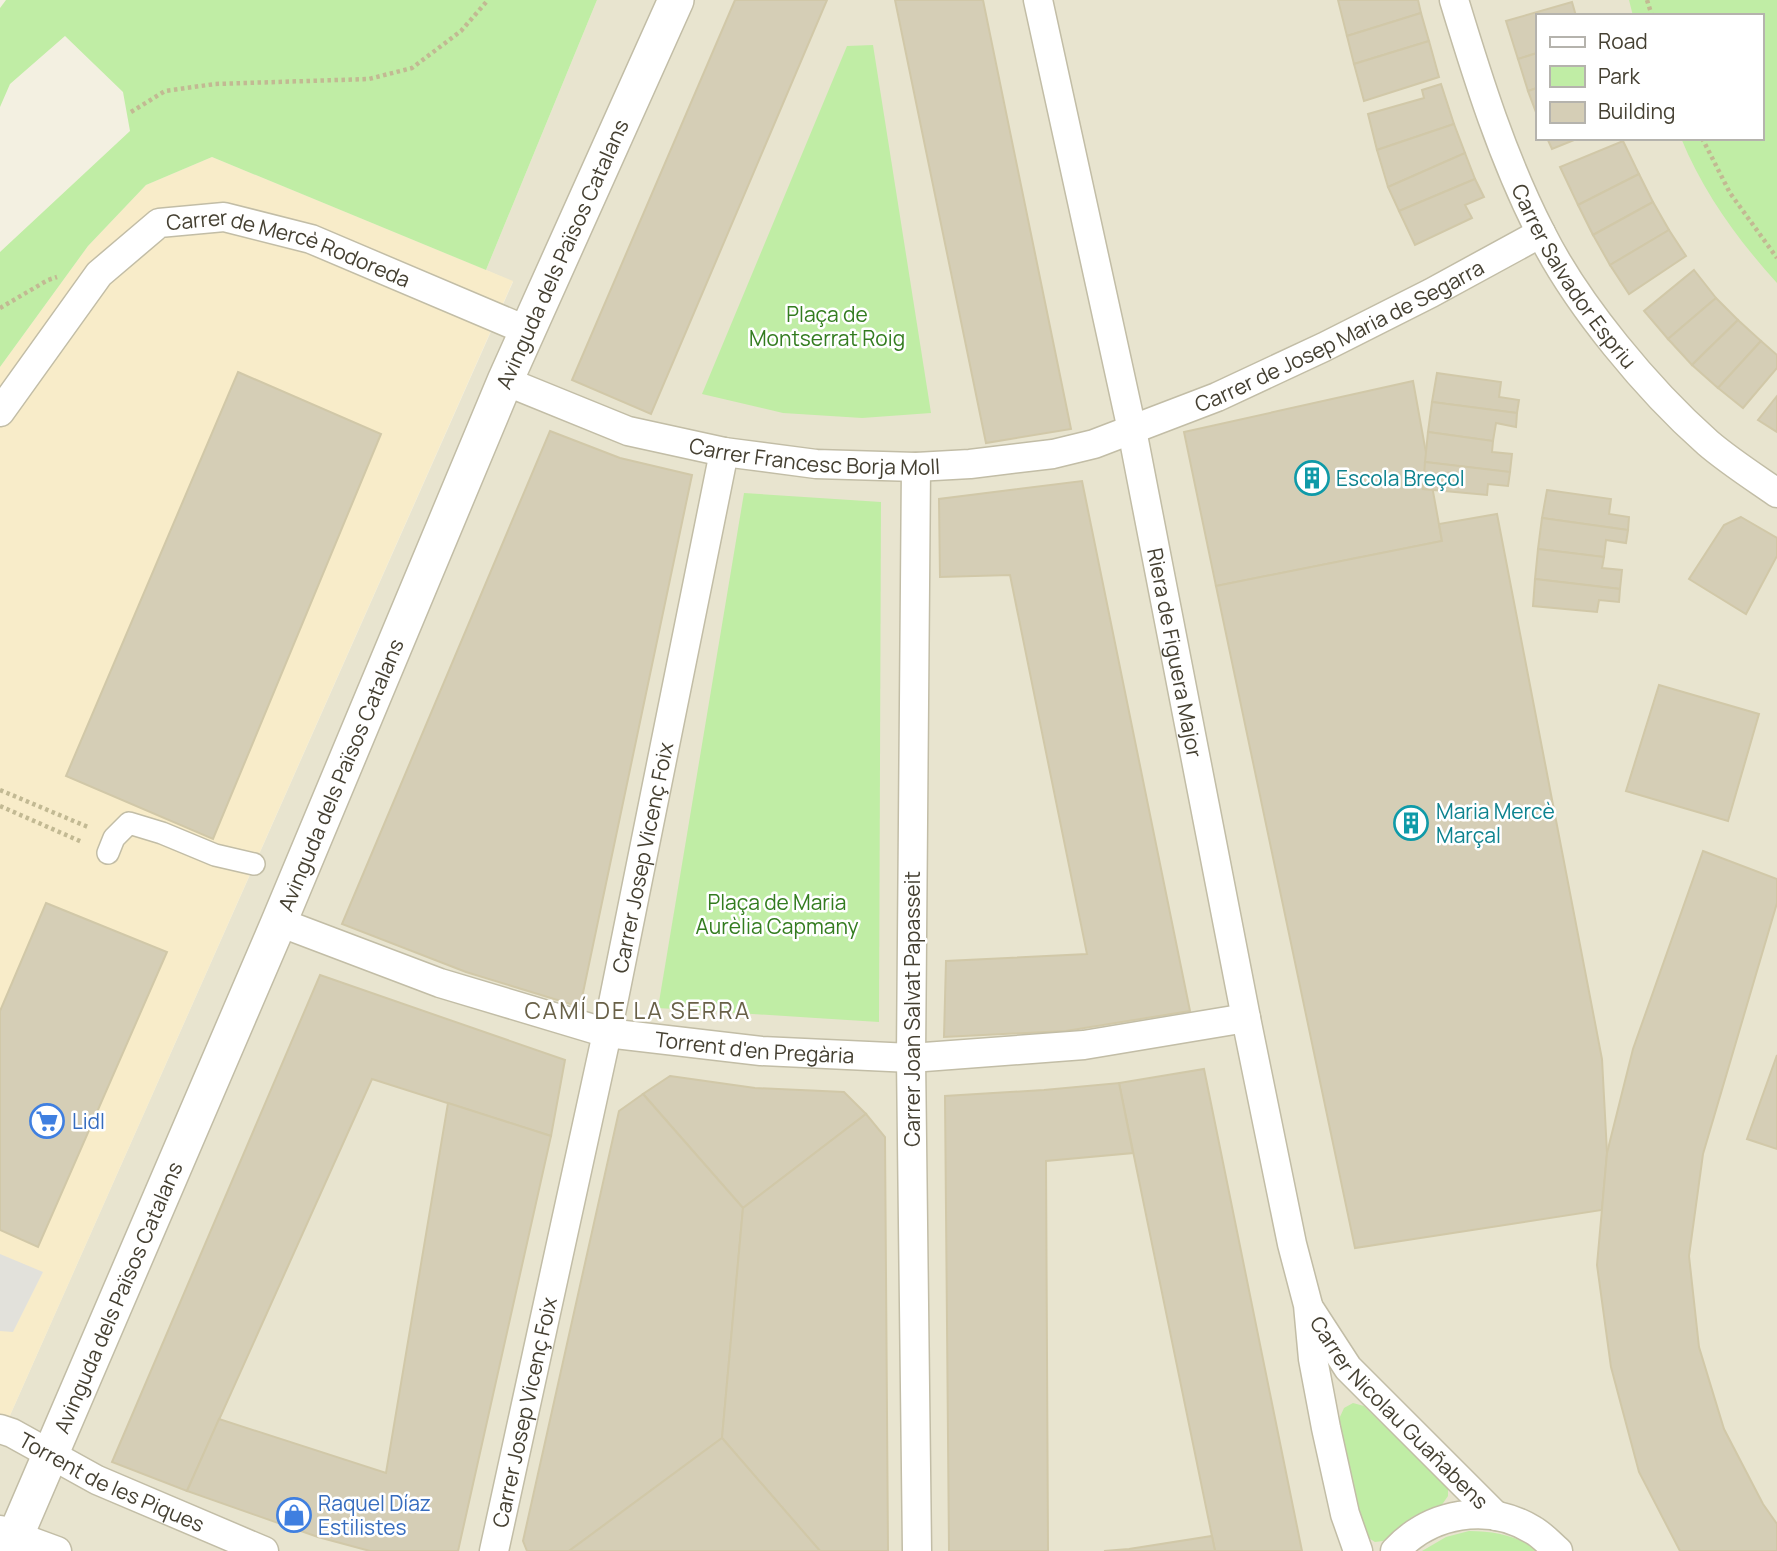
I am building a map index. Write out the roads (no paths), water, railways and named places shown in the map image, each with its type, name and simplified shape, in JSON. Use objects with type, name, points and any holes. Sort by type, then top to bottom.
[{"type":"street","name":"Avinguda dels Països Catalans","points":[[9,1539],[50,1454],[279,922],[505,381],[676,0]]},
{"type":"street","name":"Riera de Figuera Major","points":[[1038,0],[1132,430],[1246,1018],[1292,1244],[1308,1305]]},
{"type":"street","name":"Carrer Salvador Espriu","points":[[1454,0],[1488,111],[1541,233],[1573,287],[1637,371],[1709,444],[1777,493]]},
{"type":"street","name":"Carrer de Mercè Rodoreda","points":[[0,412],[99,274],[159,223],[224,217],[311,239],[528,331]]},
{"type":"street","name":"Carrer de Josep Maria de Segarra","points":[[1132,430],[1217,397],[1324,347],[1541,233]]},
{"type":"street","name":"Carrer Francesc Borja Moll","points":[[505,381],[628,430],[724,452],[816,464],[916,467],[970,464],[1053,454],[1094,444],[1132,430]]},
{"type":"street","name":"Carrer Josep Vicenç Foix","points":[[494,1551],[607,1033],[724,452]]},
{"type":"street","name":"Carrer Joan Salvat Papasseit","points":[[916,467],[911,1058],[917,1551]]},
{"type":"street","points":[[111,846],[129,824],[162,833],[215,855],[254,864]]},
{"type":"street","name":"Torrent d'en Pregària","points":[[279,922],[440,983],[607,1033],[761,1051],[911,1058],[1084,1045],[1246,1018]]},
{"type":"street","points":[[1308,1305],[1313,1359],[1326,1428],[1345,1514],[1358,1551]]},
{"type":"street","name":"Carrer Nicolau Guañabens","points":[[1308,1305],[1348,1368],[1496,1516]]},
{"type":"street","name":"Torrent de les Piques","points":[[0,1429],[97,1480],[264,1551]]},
{"type":"street","points":[[1395,1551],[1409,1536],[1437,1521],[1471,1514],[1496,1516],[1533,1530],[1558,1551]]},
{"type":"street","points":[[9,1539],[57,1551]]},
{"type":"place","name":"Escola Breçol","points":[[1312,478]]},
{"type":"place","name":"Maria Mercè Marçal","points":[[1411,823]]},
{"type":"place","name":"Lidl","points":[[47,1121]]},
{"type":"place","name":"Raquel Díaz Estilistes","points":[[294,1515]]},
{"type":"district","name":"CAMÍ DE LA SERRA","points":[[638,1010]]},
{"type":"park label","name":"Plaça de Montserrat Roig","points":[[827,326]]},
{"type":"park label","name":"Plaça de Maria Aurèlia Capmany","points":[[777,914]]}]
